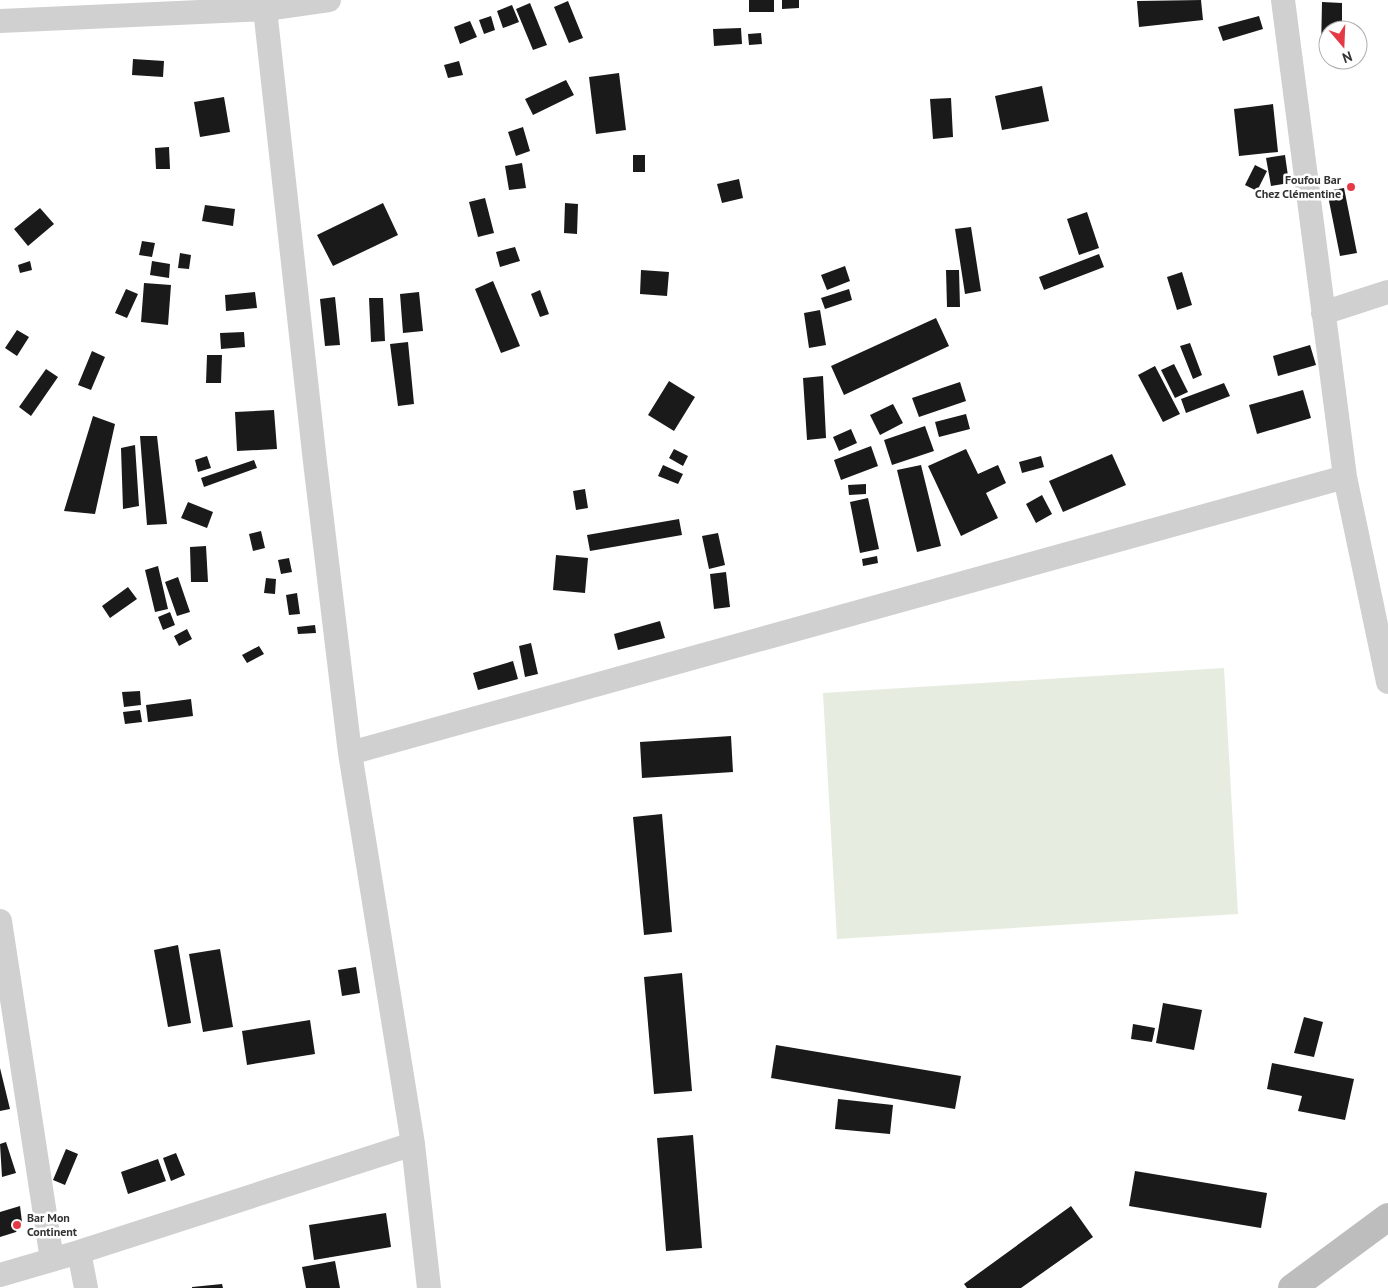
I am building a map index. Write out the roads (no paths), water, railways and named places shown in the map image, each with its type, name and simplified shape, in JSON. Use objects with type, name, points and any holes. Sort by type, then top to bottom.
[{"type":"main road","points":[[1292,1288],[1388,1217]]},
{"type":"street","points":[[0,21],[329,0]]},
{"type":"street","points":[[1283,0],[1345,477],[1388,682]]},
{"type":"street","points":[[265,5],[314,452],[350,753],[413,1144],[429,1288]]},
{"type":"street","points":[[1323,313],[1388,292]]},
{"type":"street","points":[[350,753],[1345,477]]},
{"type":"street","points":[[0,921],[52,1260]]},
{"type":"street","points":[[0,1275],[79,1252],[413,1144]]},
{"type":"street","points":[[79,1252],[86,1288]]},
{"type":"place","name":"Foufou Bar Chez Clémentine","points":[[1351,187]]},
{"type":"place","name":"Bar Mon Continent","points":[[17,1225]]}]
